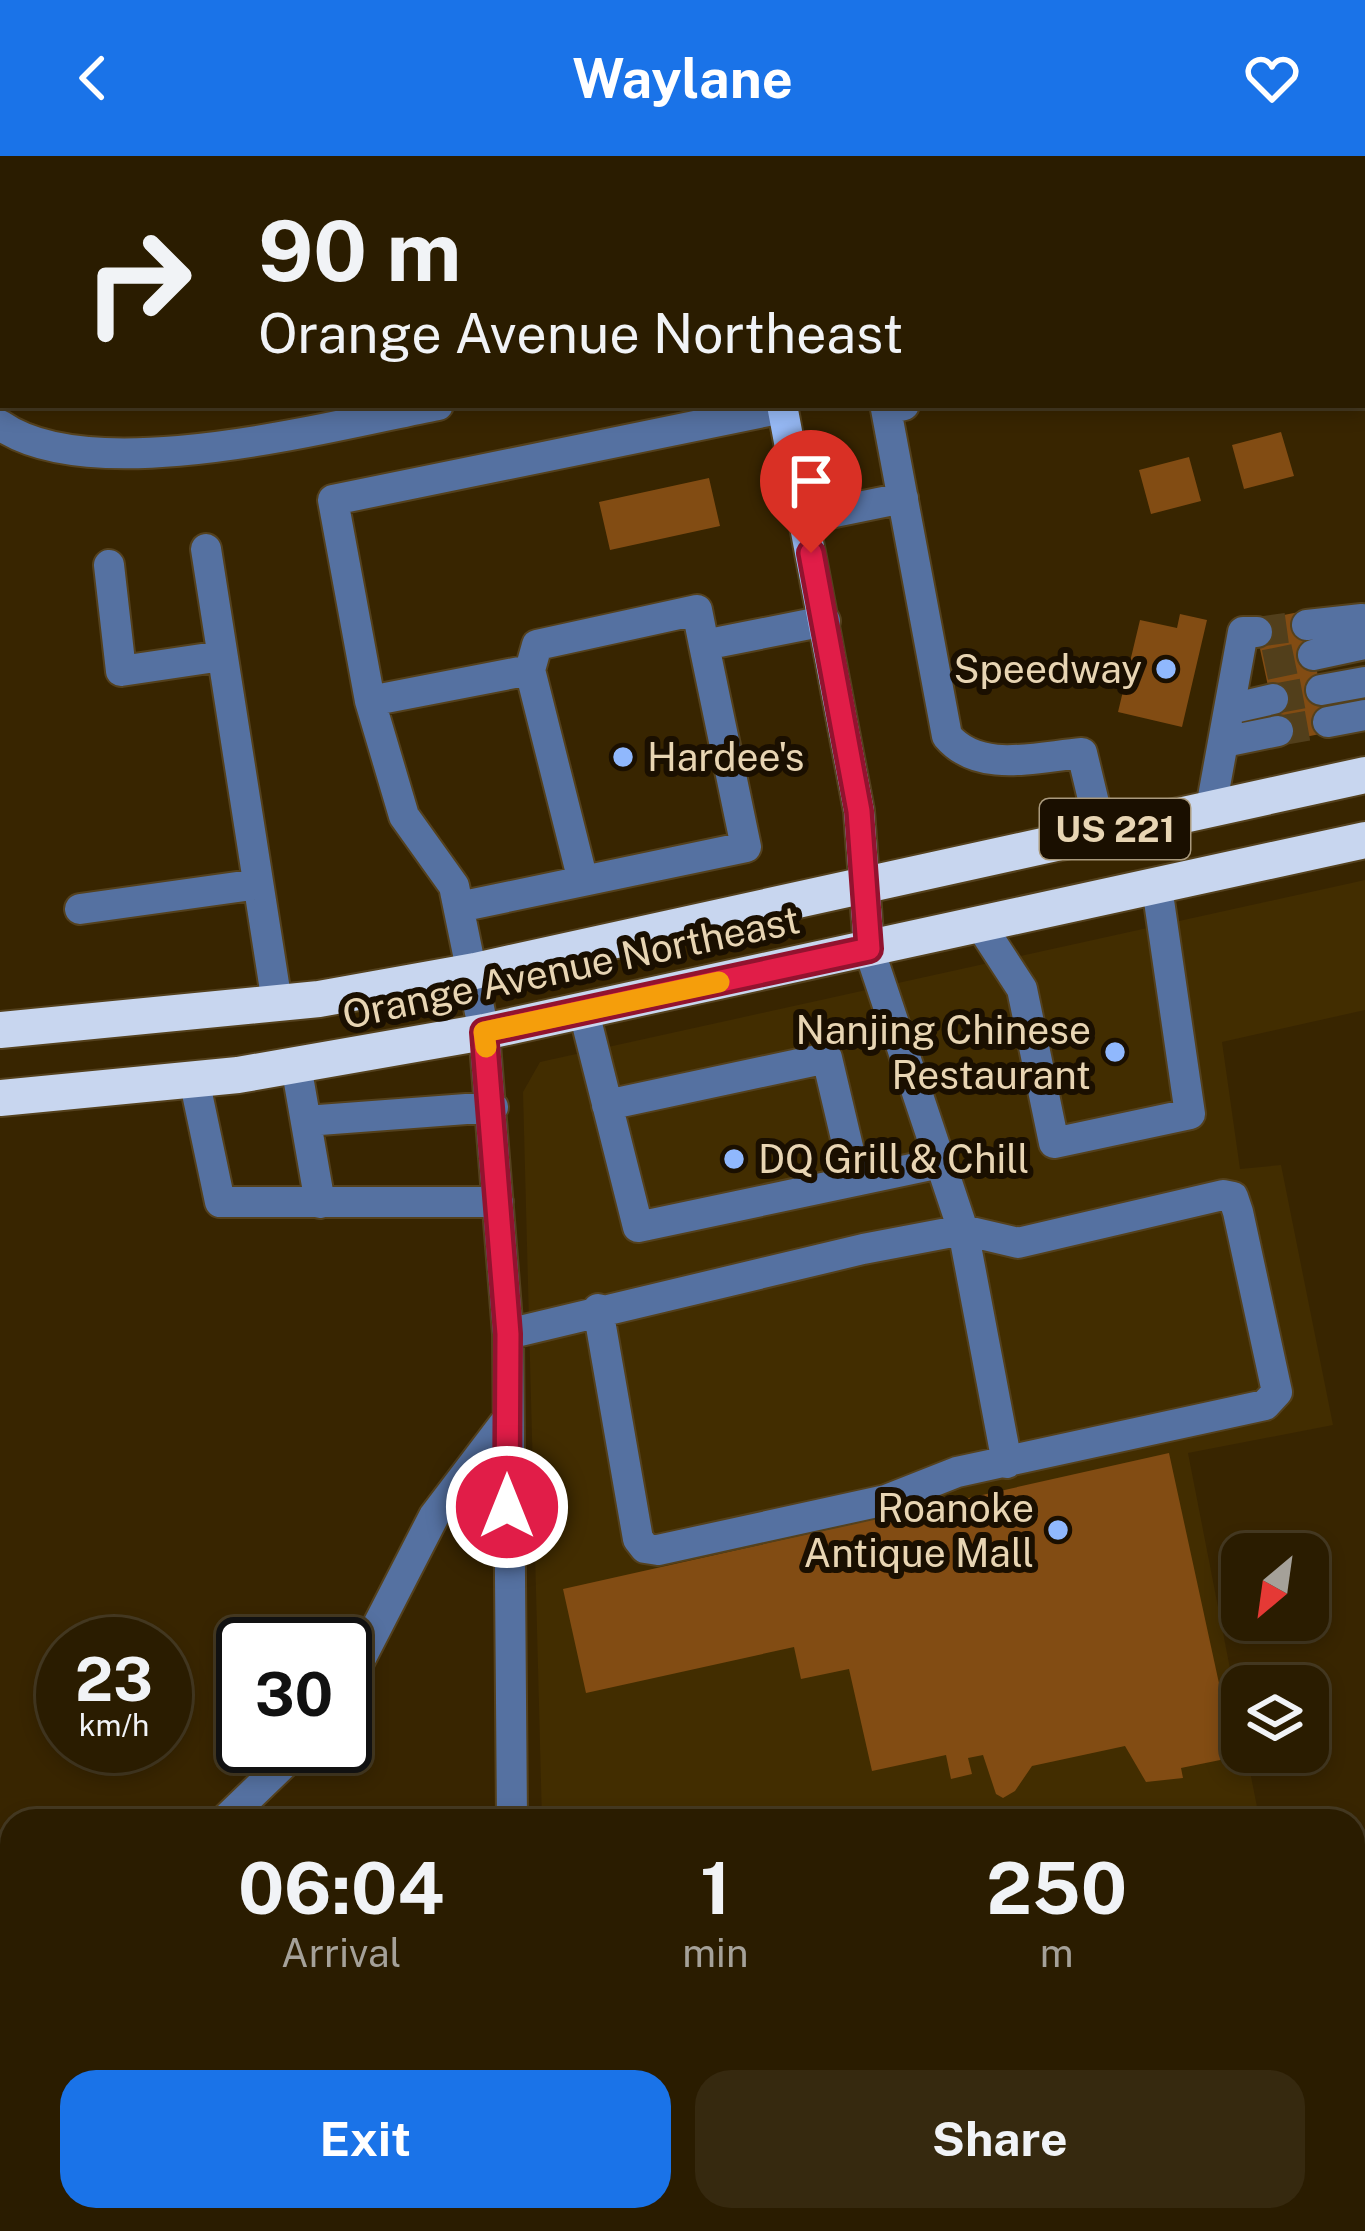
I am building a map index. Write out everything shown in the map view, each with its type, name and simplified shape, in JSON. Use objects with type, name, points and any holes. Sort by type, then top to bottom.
[{"type":"highway","name":"Orange Avenue Northeast","points":[[0,1030],[277,1003],[475,971],[1365,775]]},
{"type":"highway","name":"Orange Avenue Northeast","points":[[0,1097],[194,1079],[484,1032],[1365,841]]},
{"type":"main road","points":[[783,408],[859,811],[869,949]]},
{"type":"street","points":[[0,425],[35,445],[123,456],[419,408]]},
{"type":"street","points":[[512,1809],[508,1334],[494,1107],[484,1032],[454,886],[404,816],[370,700],[333,500],[773,408]]},
{"type":"street","points":[[890,408],[886,409],[947,736],[963,755],[988,760],[1082,753],[1101,832]]},
{"type":"street","points":[[805,518],[903,498]]},
{"type":"street","points":[[206,549],[277,1003]]},
{"type":"street","points":[[109,565],[121,671],[222,656]]},
{"type":"street","points":[[459,907],[584,881],[746,847],[697,610],[537,645],[530,670],[584,881]]},
{"type":"street","points":[[704,645],[825,621]]},
{"type":"street","points":[[1310,640],[1364,629]]},
{"type":"street","points":[[1211,808],[1230,709],[1251,668],[1244,632],[1257,632]]},
{"type":"street","points":[[370,700],[530,670]]},
{"type":"street","points":[[1321,690],[1365,682]]},
{"type":"street","points":[[1230,709],[1273,699]]},
{"type":"street","points":[[1328,722],[1365,715]]},
{"type":"street","points":[[1224,742],[1278,731]]},
{"type":"street","points":[[80,909],[258,884]]},
{"type":"street","points":[[981,926],[1022,989],[1054,1143],[1190,1114],[1157,887]]},
{"type":"street","points":[[869,949],[963,1230],[1007,1463]]},
{"type":"street","points":[[584,1012],[638,1227],[940,1163]]},
{"type":"street","points":[[608,1105],[827,1058],[856,1181]]},
{"type":"street","points":[[296,1065],[320,1204]]},
{"type":"street","points":[[194,1079],[220,1202],[498,1202]]},
{"type":"street","points":[[306,1121],[494,1107]]},
{"type":"street","points":[[508,1334],[598,1309],[963,1230],[1018,1243],[1223,1195],[1233,1197],[1276,1392],[1265,1406],[925,1480],[886,1500],[658,1550],[646,1548],[638,1538],[598,1309]]},
{"type":"street","points":[[372,1637],[434,1516],[507,1420]]},
{"type":"street","points":[[236,1809],[274,1773]]},
{"type":"shaded area","points":[[1365,880],[1365,1010],[1222,1042],[1240,1169],[1281,1165],[1333,1425],[1188,1453],[1229,1665],[1221,1665],[1221,1773],[1250,1773],[1257,1807],[542,1809],[523,1092],[540,1062]]},
{"type":"building","points":[[1281,432],[1294,476],[1244,489],[1232,445]]},
{"type":"building","points":[[1189,457],[1201,501],[1151,514],[1139,470]]},
{"type":"building","points":[[709,478],[720,526],[610,550],[599,502]]},
{"type":"building","points":[[1304,611],[1330,732],[1280,742],[1254,621]]},
{"type":"building","points":[[1180,614],[1207,620],[1182,727],[1118,712],[1140,620],[1177,628]]},
{"type":"building","points":[[1169,1453],[1221,1693],[1221,1760],[1181,1768],[1183,1778],[1146,1782],[1125,1746],[1032,1766],[1015,1791],[1003,1798],[996,1794],[983,1755],[968,1758],[972,1774],[951,1779],[946,1755],[872,1771],[849,1669],[801,1679],[794,1647],[586,1693],[563,1589]]},
{"type":"tunnel","points":[[1257,632],[1307,625]]},
{"type":"tunnel","points":[[1265,665],[1313,655]]},
{"type":"tunnel","points":[[1273,699],[1321,690]]},
{"type":"tunnel","points":[[1278,731],[1328,722]]},
{"type":"slow traffic","points":[[486,1047],[484,1032],[719,982]]},
{"type":"place","name":"Speedway","points":[[1166,669]]},
{"type":"place","name":"Hardee's","points":[[623,757]]},
{"type":"place","name":"Nanjing Chinese Restaurant","points":[[1115,1052]]},
{"type":"place","name":"DQ Grill & Chill","points":[[734,1159]]},
{"type":"place","name":"Roanoke Antique Mall","points":[[1058,1530]]},
{"type":"route","points":[[507,1507],[508,1334],[493,1095],[484,1032],[869,949],[859,811],[811,553]]}]
